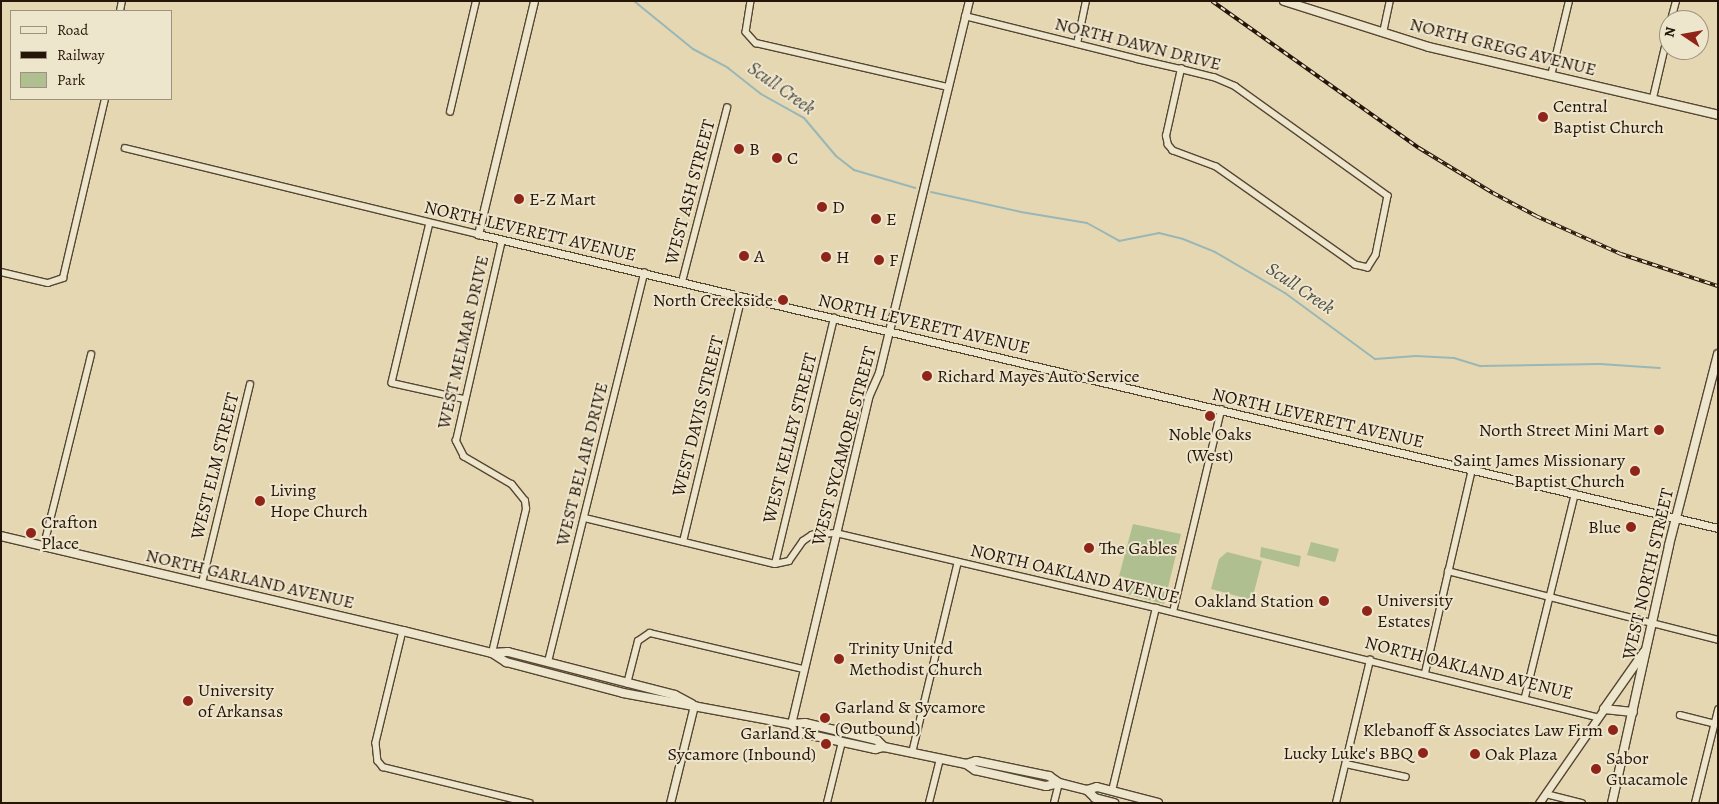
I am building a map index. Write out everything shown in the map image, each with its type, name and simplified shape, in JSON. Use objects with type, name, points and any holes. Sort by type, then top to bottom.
[{"type":"main road","name":"NORTH GREGG AVENUE","points":[[1284,1],[1383,33],[1551,76],[1653,98],[1718,115]]},
{"type":"main road","name":"WEST NORTH STREET","points":[[1612,803],[1651,622],[1718,354]]},
{"type":"main road","name":"NORTH GARLAND AVENUE","points":[[1,536],[492,653],[508,652],[675,695],[694,705]]},
{"type":"main road","points":[[1633,712],[1604,709],[1646,650]]},
{"type":"main road","name":"NORTH GARLAND AVENUE","points":[[492,653],[506,662],[673,705],[694,705],[791,724],[807,723],[877,740],[884,747]]},
{"type":"main road","name":"NORTH GARLAND AVENUE","points":[[791,724],[802,733],[874,749],[884,747],[966,764],[975,770],[1046,786],[1059,783],[1087,790],[1097,787],[1158,803]]},
{"type":"main road","name":"NORTH GARLAND AVENUE","points":[[1087,790],[1095,798],[1114,803]]},
{"type":"street","points":[[450,112],[476,1]]},
{"type":"street","points":[[478,234],[534,1]]},
{"type":"street","points":[[751,1],[746,32],[756,43],[948,87]]},
{"type":"street","name":"WEST SYCAMORE STREET","points":[[791,724],[868,398],[879,372],[969,1]]},
{"type":"street","points":[[1077,44],[1086,1]]},
{"type":"street","points":[[1383,33],[1390,1]]},
{"type":"street","points":[[1551,76],[1569,1]]},
{"type":"street","name":"NORTH DAWN DRIVE","points":[[965,16],[1181,69],[1235,86],[1388,196],[1376,255],[1368,268],[1355,265],[1216,167],[1173,151],[1168,146],[1166,136],[1181,69]]},
{"type":"street","points":[[1653,98],[1662,60]]},
{"type":"street","points":[[1,272],[48,283],[63,278],[105,100]]},
{"type":"street","name":"WEST ASH STREET","points":[[682,282],[727,108]]},
{"type":"street","name":"NORTH LEVERETT AVENUE","points":[[124,148],[430,223],[1718,528]]},
{"type":"street","points":[[430,223],[392,383],[464,399]]},
{"type":"street","name":"WEST MELMAR DRIVE","points":[[492,653],[526,510],[525,501],[512,485],[464,456],[456,441],[464,399],[502,240]]},
{"type":"street","name":"WEST BEL AIR DRIVE","points":[[548,662],[644,273]]},
{"type":"street","name":"WEST DAVIS STREET","points":[[683,542],[742,297]]},
{"type":"street","name":"WEST KELLEY STREET","points":[[775,564],[834,318]]},
{"type":"street","points":[[44,545],[91,356]]},
{"type":"street","name":"WEST ELM STREET","points":[[202,583],[250,385]]},
{"type":"street","points":[[1172,612],[1221,410]]},
{"type":"street","points":[[1425,673],[1472,469]]},
{"type":"street","points":[[1525,697],[1575,494]]},
{"type":"street","points":[[585,518],[775,564]]},
{"type":"street","name":"NORTH OAKLAND AVENUE","points":[[775,564],[789,561],[803,541],[812,535],[836,533],[1525,697],[1598,718]]},
{"type":"street","points":[[912,753],[958,562]]},
{"type":"street","points":[[1448,571],[1718,640]]},
{"type":"street","points":[[1112,791],[1156,608]]},
{"type":"street","points":[[403,631],[376,743],[378,761],[383,767],[530,803]]},
{"type":"street","points":[[627,684],[638,641],[654,633],[804,669]]},
{"type":"street","points":[[1336,803],[1370,660]]},
{"type":"street","points":[[670,803],[694,705]]},
{"type":"street","points":[[1539,803],[1604,709]]},
{"type":"street","points":[[1695,803],[1718,710]]},
{"type":"street","points":[[1680,714],[1716,724]]},
{"type":"street","points":[[827,803],[842,742]]},
{"type":"street","points":[[930,803],[940,759]]},
{"type":"street","points":[[1346,764],[1406,777]]},
{"type":"street","points":[[1054,803],[1059,783]]},
{"type":"street","points":[[1546,794],[1582,803]]},
{"type":"green space","points":[[1133,524],[1181,534],[1164,604],[1115,591]]},
{"type":"green space","points":[[1311,542],[1339,549],[1335,562],[1307,555]]},
{"type":"green space","points":[[1261,547],[1301,556],[1299,567],[1260,557]]},
{"type":"green space","points":[[1227,552],[1262,561],[1252,600],[1211,589],[1219,559]]},
{"type":"waterway","name":"Scull Creek","points":[[634,1],[693,49],[728,68],[761,94],[804,118],[836,156],[854,170],[915,188]]},
{"type":"waterway","name":"Scull Creek","points":[[931,192],[1021,212],[1087,223],[1119,241],[1159,233],[1183,239],[1215,252],[1285,293],[1375,359],[1416,356],[1454,358],[1481,366],[1600,364],[1660,368]]},
{"type":"railway","points":[[1212,1],[1419,148],[1493,193],[1536,216],[1621,254],[1718,286]]},
{"type":"place","name":"Central Baptist Church","points":[[1543,117]]},
{"type":"place","name":"B","points":[[739,149]]},
{"type":"place","name":"C","points":[[777,158]]},
{"type":"place","name":"E-Z Mart","points":[[519,199]]},
{"type":"place","name":"D","points":[[822,207]]},
{"type":"place","name":"E","points":[[876,219]]},
{"type":"place","name":"A","points":[[744,256]]},
{"type":"place","name":"H","points":[[826,257]]},
{"type":"place","name":"F","points":[[879,260]]},
{"type":"place","name":"North Creekside","points":[[783,300]]},
{"type":"place","name":"Richard Mayes Auto Service","points":[[927,376]]},
{"type":"place","name":"Noble Oaks (West)","points":[[1210,416]]},
{"type":"place","name":"North Street Mini Mart","points":[[1659,430]]},
{"type":"place","name":"Saint James Missionary Baptist Church","points":[[1635,471]]},
{"type":"place","name":"Living Hope Church","points":[[260,501]]},
{"type":"place","name":"Blue","points":[[1631,527]]},
{"type":"place","name":"Crafton Place","points":[[31,533]]},
{"type":"place","name":"The Gables","points":[[1089,548]]},
{"type":"place","name":"Oakland Station","points":[[1324,601]]},
{"type":"place","name":"University Estates","points":[[1367,611]]},
{"type":"place","name":"Trinity United Methodist Church","points":[[839,659]]},
{"type":"place","name":"University of Arkansas","points":[[188,701]]},
{"type":"place","name":"Garland & Sycamore (Outbound)","points":[[825,718]]},
{"type":"place","name":"Klebanoff & Associates Law Firm","points":[[1613,730]]},
{"type":"place","name":"Garland & Sycamore (Inbound)","points":[[826,744]]},
{"type":"place","name":"Lucky Luke's BBQ","points":[[1423,753]]},
{"type":"place","name":"Oak Plaza","points":[[1475,754]]},
{"type":"place","name":"Sabor Guacamole","points":[[1596,769]]}]
